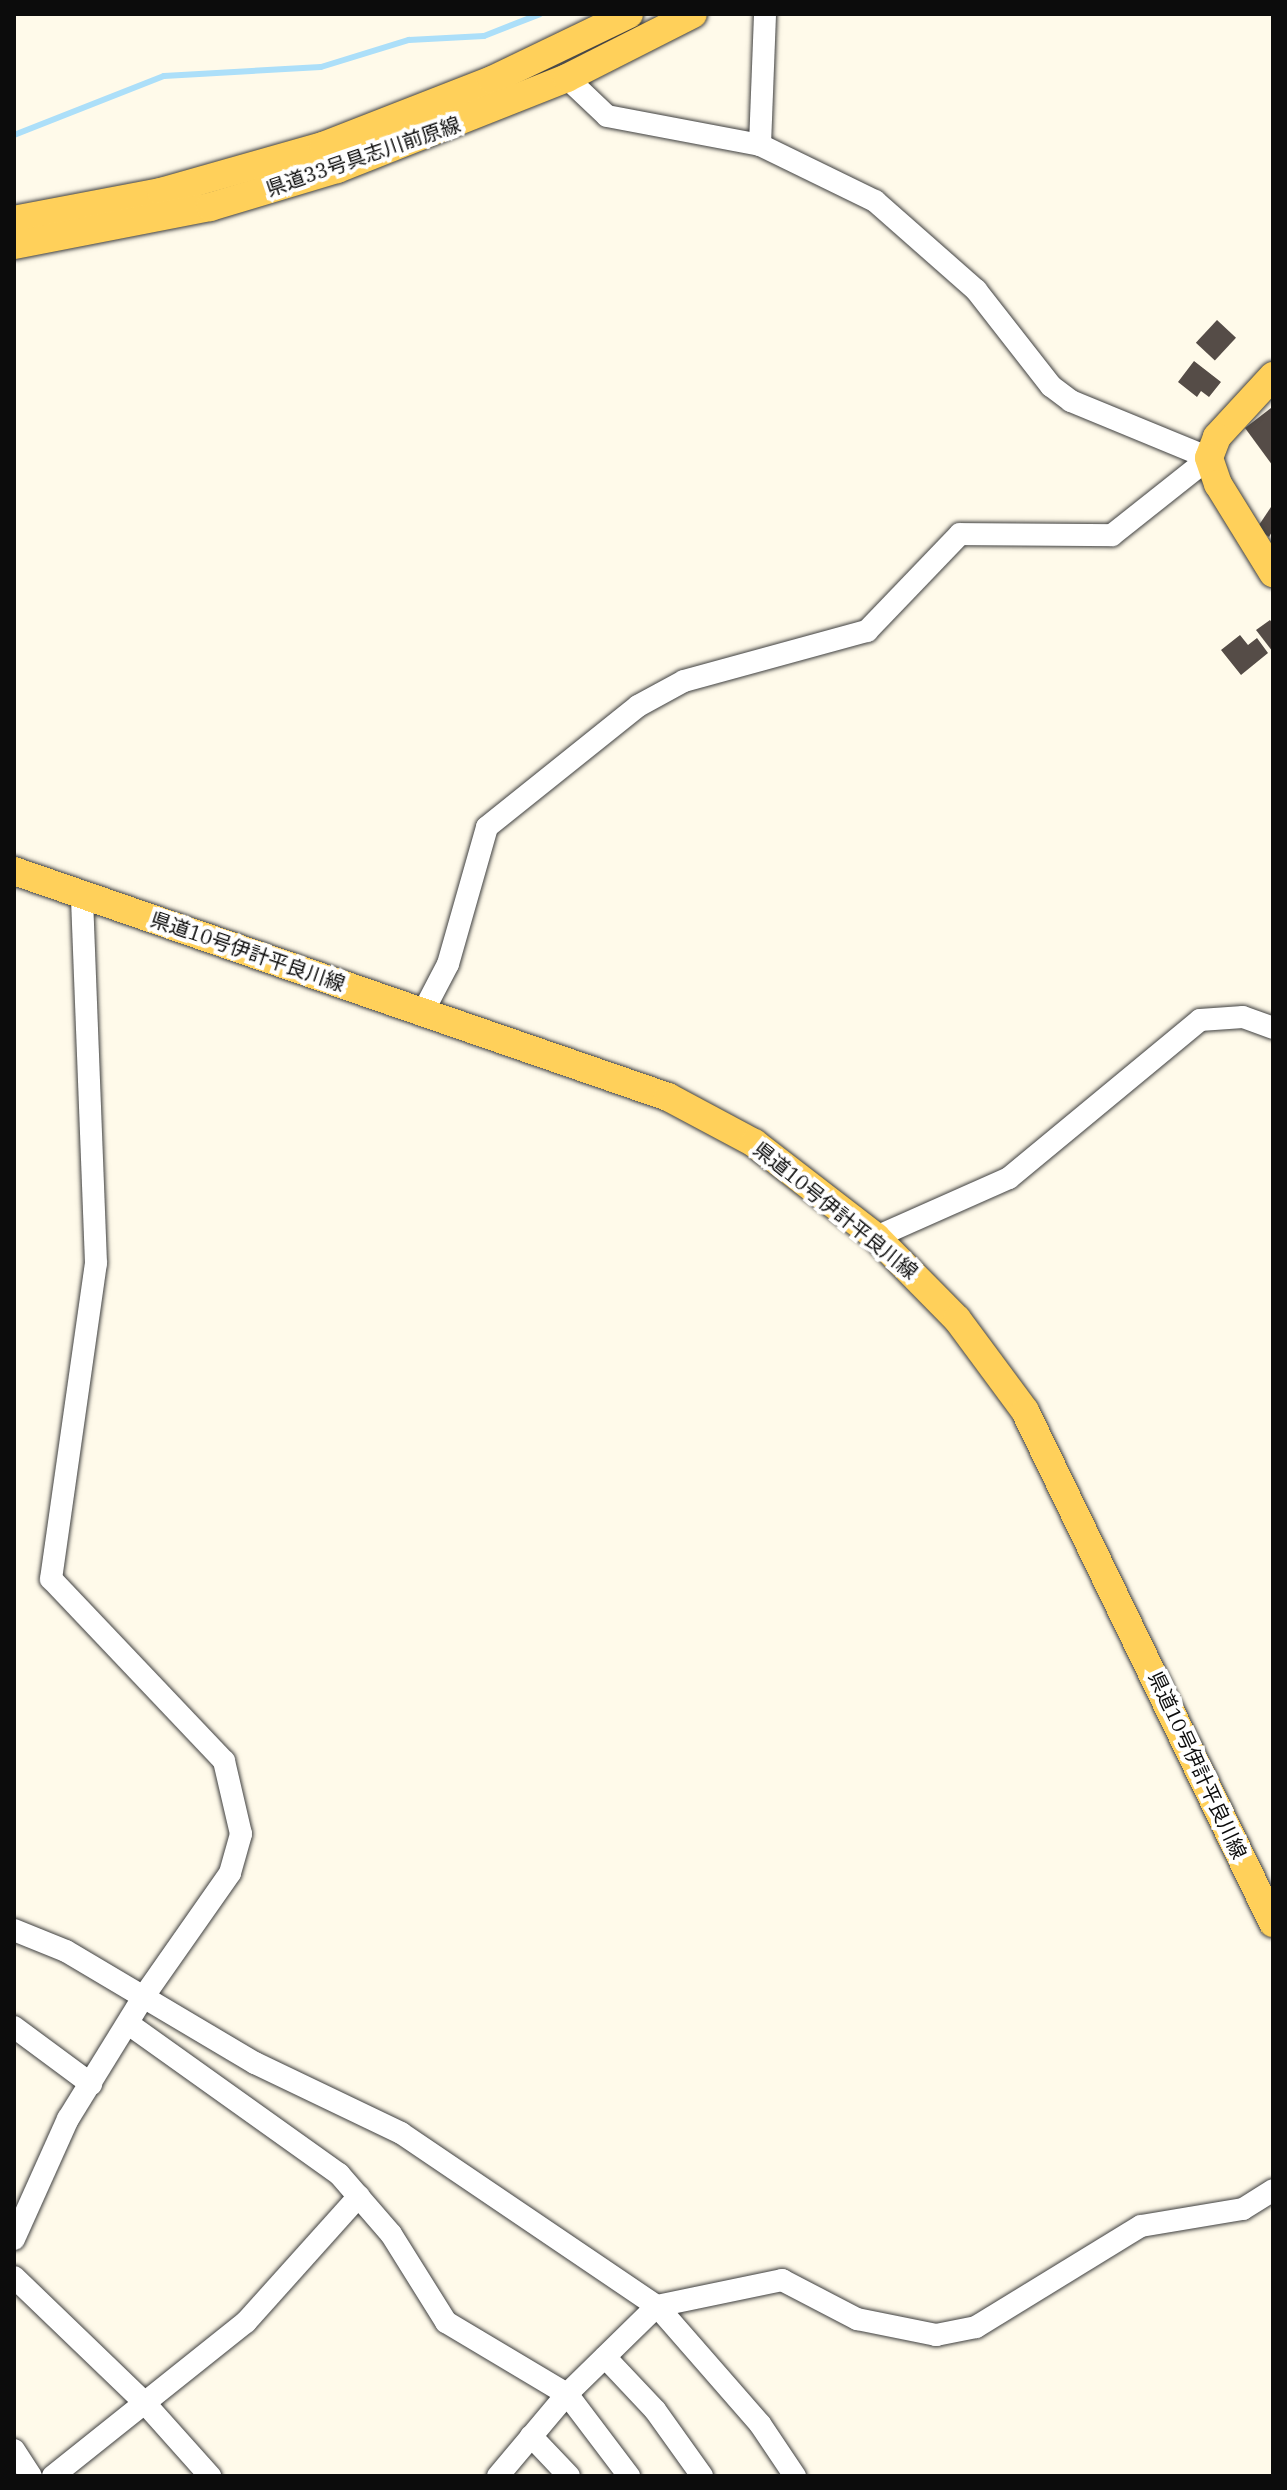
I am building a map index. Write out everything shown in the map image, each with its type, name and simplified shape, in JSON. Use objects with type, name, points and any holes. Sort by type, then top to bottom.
[{"type":"main road","name":"県道33号具志川前原線","points":[[14,220],[161,192],[323,146],[492,80],[629,14]]},
{"type":"main road","name":"県道33号具志川前原線","points":[[14,245],[210,207],[337,169],[567,78],[693,14]]},
{"type":"main road","points":[[1273,376],[1217,437],[1209,458],[1218,484],[1273,573]]},
{"type":"main road","name":"県道10号伊計平良川線","points":[[14,871],[617,1077],[713,1119],[798,1174],[876,1237],[957,1319],[1025,1411],[1273,1923]]},
{"type":"street","points":[[760,145],[765,14]]},
{"type":"street","points":[[424,1010],[448,964],[487,827],[638,706],[684,681],[867,631],[960,534],[1112,535],[1209,458],[1071,401],[1025,358],[976,290],[875,201],[760,145],[607,116],[567,78]]},
{"type":"street","points":[[14,2239],[68,2119],[130,2025],[144,1996],[230,1873],[241,1834],[224,1761],[51,1579],[96,1263],[82,894]]},
{"type":"street","points":[[876,1237],[1009,1178],[1200,1020],[1243,1017],[1273,1028]]},
{"type":"street","points":[[14,1930],[66,1951],[255,2063],[401,2133],[657,2306],[760,2424],[795,2476]]},
{"type":"street","points":[[130,2025],[339,2174],[391,2234],[446,2322],[567,2394],[629,2476]]},
{"type":"street","points":[[14,2027],[91,2084]]},
{"type":"street","points":[[498,2476],[567,2394],[657,2306],[782,2280],[857,2319],[936,2335],[976,2327],[1141,2226],[1243,2209],[1273,2190]]},
{"type":"street","points":[[53,2476],[143,2401],[246,2322],[359,2196]]},
{"type":"street","points":[[14,2277],[143,2401],[210,2476]]},
{"type":"street","points":[[605,2357],[655,2410],[702,2476]]},
{"type":"street","points":[[531,2436],[569,2476]]},
{"type":"street","points":[[14,2450],[31,2476]]},
{"type":"building","points":[[1217,320],[1236,338],[1215,360],[1196,343]]},
{"type":"building","points":[[1194,361],[1221,382],[1209,397],[1201,391],[1197,397],[1178,382]]},
{"type":"building","points":[[1271,408],[1273,410],[1273,466],[1245,428]]},
{"type":"building","points":[[1273,504],[1273,530],[1269,537],[1257,528]]},
{"type":"building","points":[[1270,620],[1273,624],[1273,652],[1256,630]]},
{"type":"building","points":[[1240,635],[1248,645],[1257,638],[1268,653],[1241,675],[1221,650]]},
{"type":"waterway","points":[[14,135],[164,76],[321,67],[409,40],[484,36],[540,14]]}]
